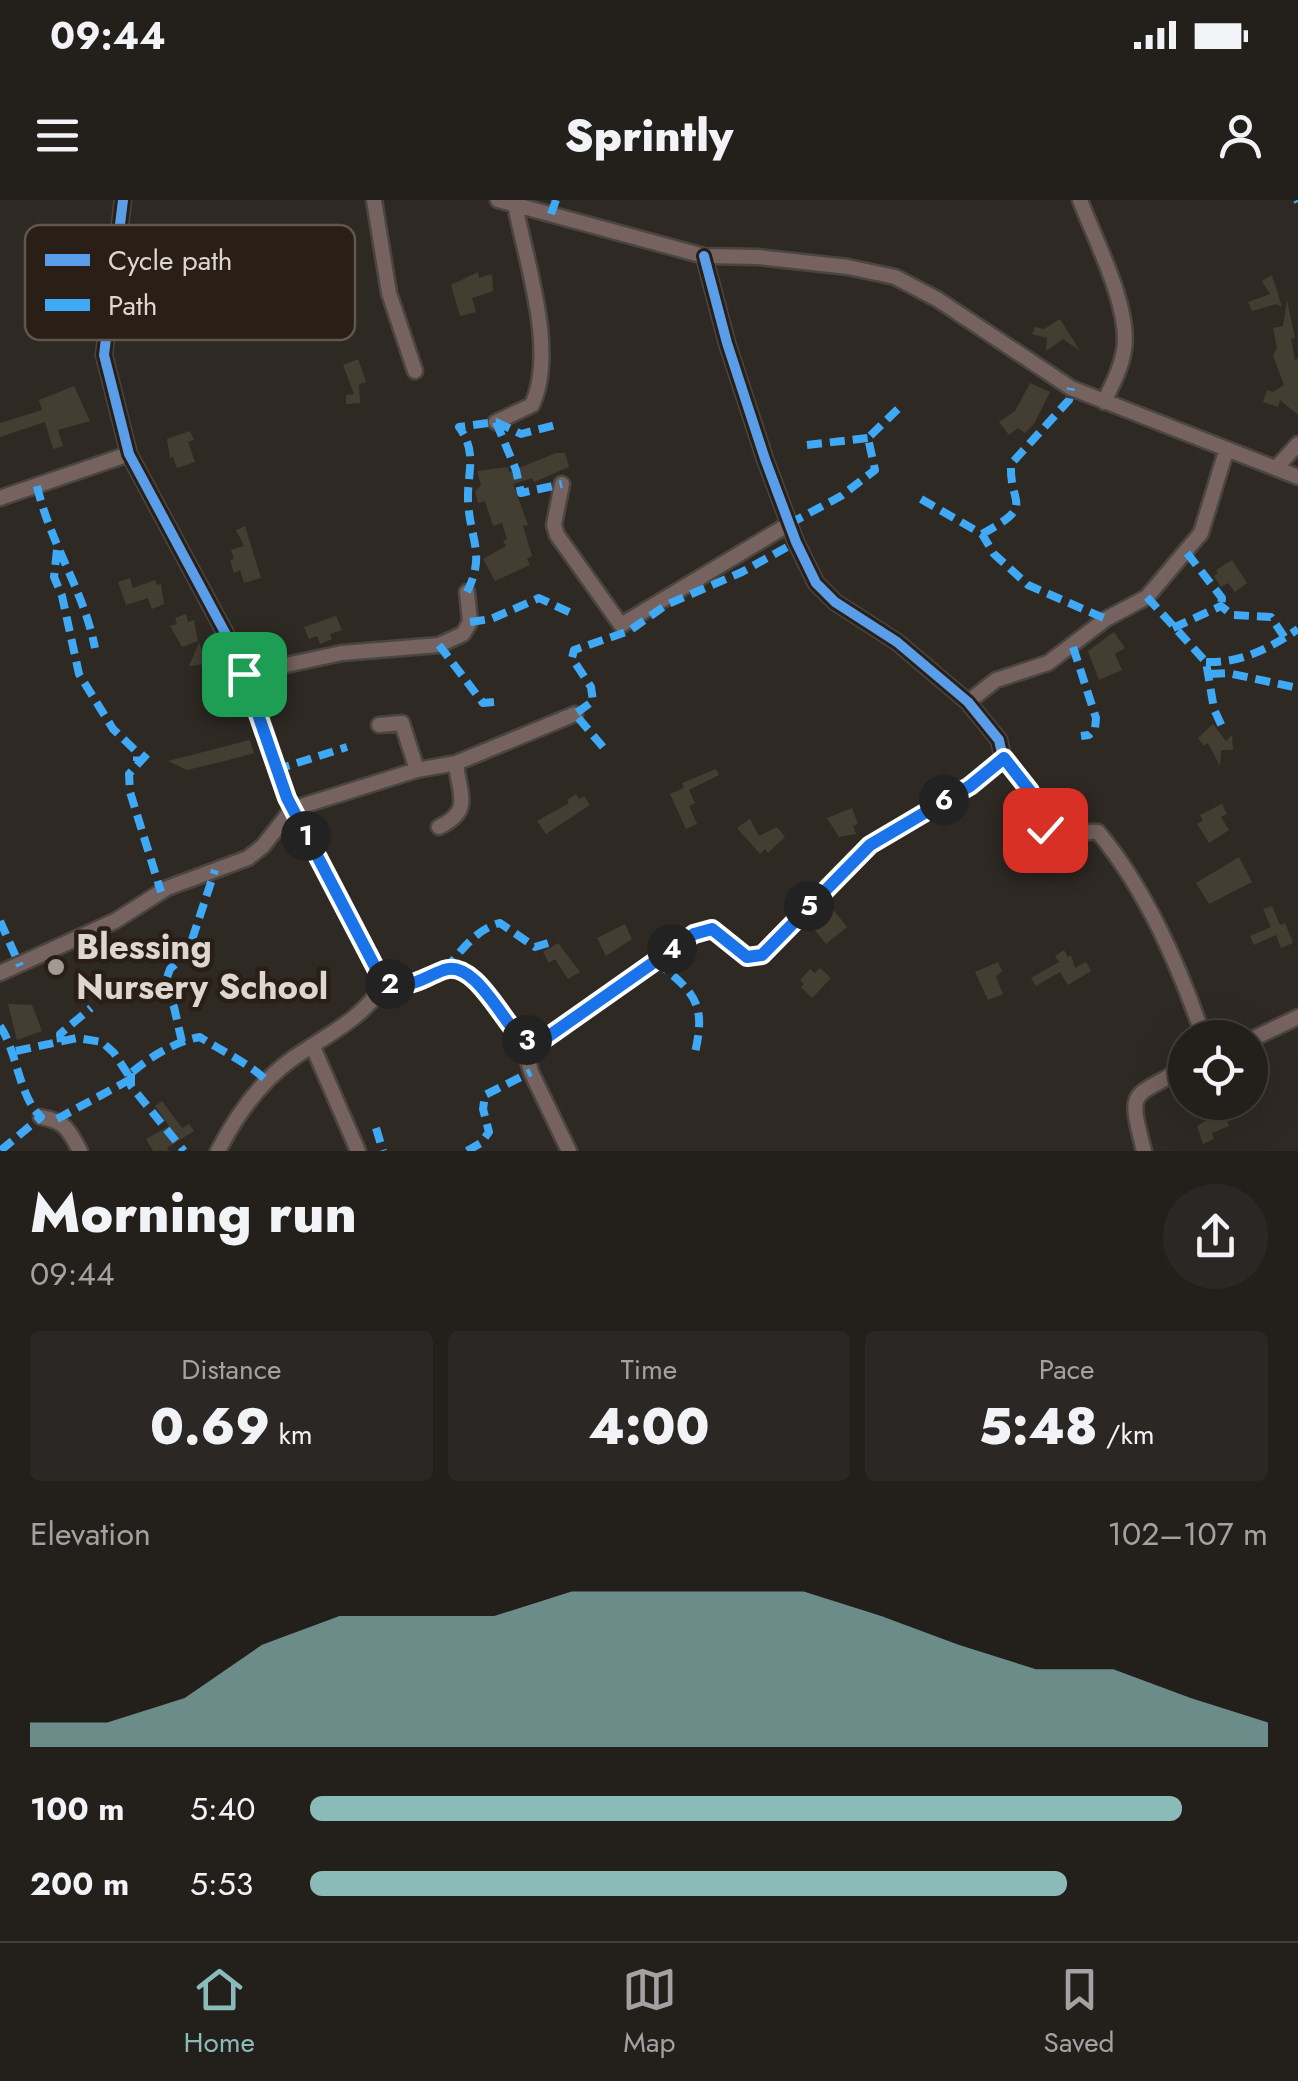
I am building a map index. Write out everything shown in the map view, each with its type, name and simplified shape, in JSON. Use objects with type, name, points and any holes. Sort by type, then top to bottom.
[{"type":"street","points":[[121,225],[124,200]]},
{"type":"street","points":[[374,200],[390,293],[415,370]]},
{"type":"street","points":[[498,200],[704,256],[758,256],[895,277],[936,299],[1071,388],[1226,452],[1298,476]]},
{"type":"street","points":[[1080,200],[1114,292],[1125,340],[1119,371],[1104,402]]},
{"type":"street","points":[[496,422],[532,405],[542,367],[515,205]]},
{"type":"street","points":[[704,256],[726,343],[789,524],[823,592],[897,642],[968,702],[999,740],[1004,758],[1030,791],[1048,838],[1098,832],[1135,881],[1196,1020]]},
{"type":"street","points":[[106,340],[104,355],[129,454],[244,674],[292,809],[384,984]]},
{"type":"street","points":[[1276,468],[1298,444]]},
{"type":"street","points":[[968,702],[996,680],[1048,663],[1106,619],[1147,597],[1201,533],[1226,452]]},
{"type":"street","points":[[0,498],[129,454]]},
{"type":"street","points":[[562,484],[554,525],[557,536],[620,626],[789,524]]},
{"type":"street","points":[[244,674],[342,653],[439,645],[463,634],[470,622],[467,592]]},
{"type":"street","points":[[0,974],[115,921],[167,888],[248,858],[264,846],[292,809],[418,770],[456,763],[575,714]]},
{"type":"street","points":[[379,725],[402,723],[418,770]]},
{"type":"street","points":[[523,1040],[546,1038],[694,934],[712,929],[747,957],[762,955],[870,845],[970,786],[1004,758]]},
{"type":"street","points":[[438,827],[459,816],[464,808],[456,763]]},
{"type":"street","points":[[384,984],[415,985],[444,970],[459,969],[474,978],[508,1028],[523,1040],[531,1072],[568,1151]]},
{"type":"street","points":[[218,1151],[244,1106],[291,1060],[360,1013],[384,984]]},
{"type":"street","points":[[1268,1031],[1298,1017]]},
{"type":"street","points":[[313,1047],[358,1151]]},
{"type":"street","points":[[1144,1151],[1133,1112],[1136,1098],[1168,1076]]},
{"type":"street","points":[[41,1117],[58,1120],[68,1128],[80,1151]]},
{"type":"building","points":[[478,272],[479,278],[492,274],[493,291],[472,298],[476,312],[460,316],[451,285]]},
{"type":"building","points":[[1272,275],[1282,307],[1276,304],[1252,311],[1248,302],[1270,294],[1262,281]]},
{"type":"building","points":[[1287,300],[1295,338],[1291,339],[1295,360],[1298,359],[1298,415],[1280,400],[1278,407],[1263,402],[1267,390],[1273,392],[1284,385],[1273,355],[1277,348],[1273,328],[1283,326]]},
{"type":"building","points":[[1060,319],[1080,351],[1063,339],[1046,351],[1047,338],[1032,334],[1035,327],[1044,329]]},
{"type":"building","points":[[358,359],[366,382],[359,384],[360,403],[346,404],[346,395],[354,394],[343,365]]},
{"type":"building","points":[[1030,383],[1050,392],[1034,424],[1025,433],[1018,428],[1009,435],[999,422],[1015,411]]},
{"type":"building","points":[[74,386],[90,421],[58,430],[63,446],[53,449],[45,422],[0,437],[0,423],[42,410],[39,400]]},
{"type":"building","points":[[190,431],[194,440],[188,442],[195,462],[177,468],[173,457],[170,458],[167,439]]},
{"type":"building","points":[[565,453],[569,467],[534,482],[532,478],[513,484],[528,525],[523,526],[532,556],[527,559],[530,565],[495,581],[483,559],[506,546],[503,541],[507,539],[502,523],[493,526],[485,501],[478,503],[475,492],[481,485],[477,471],[508,467],[509,472]]},
{"type":"building","points":[[245,526],[261,578],[244,583],[240,570],[234,573],[230,560],[234,559],[231,550],[244,546],[236,530]]},
{"type":"building","points":[[1232,560],[1247,583],[1235,592],[1228,583],[1221,587],[1214,576],[1216,570]]},
{"type":"building","points":[[130,578],[133,588],[155,580],[157,585],[161,584],[164,604],[152,609],[148,598],[126,605],[118,582]]},
{"type":"building","points":[[186,614],[188,622],[194,620],[198,641],[182,647],[170,626],[177,624],[175,618]]},
{"type":"building","points":[[336,616],[342,630],[330,634],[332,639],[320,644],[317,636],[309,639],[304,627]]},
{"type":"building","points":[[1114,632],[1125,648],[1115,654],[1122,670],[1099,680],[1088,651]]},
{"type":"building","points":[[199,643],[202,650],[218,643],[224,674],[211,678],[207,664],[189,666]]},
{"type":"building","points":[[1213,724],[1226,741],[1232,735],[1233,750],[1221,750],[1220,766],[1208,743],[1204,746],[1198,738]]},
{"type":"building","points":[[250,740],[254,753],[225,761],[187,770],[168,761]]},
{"type":"building","points":[[716,769],[719,775],[689,790],[695,803],[689,806],[697,824],[686,829],[670,794],[684,788],[682,783]]},
{"type":"building","points":[[576,794],[579,799],[584,796],[590,805],[546,834],[537,821],[569,803],[567,800]]},
{"type":"building","points":[[1222,804],[1227,814],[1221,817],[1229,830],[1209,843],[1197,824],[1203,821],[1200,815]]},
{"type":"building","points":[[852,808],[858,824],[853,826],[856,834],[839,837],[827,818]]},
{"type":"building","points":[[750,819],[759,836],[777,827],[785,837],[768,853],[765,849],[760,854],[737,828]]},
{"type":"building","points":[[1239,857],[1252,882],[1209,904],[1196,883]]},
{"type":"building","points":[[828,903],[847,927],[826,944],[813,928],[825,914],[821,910]]},
{"type":"building","points":[[1272,906],[1293,943],[1281,948],[1276,935],[1254,945],[1250,936],[1271,927],[1263,909]]},
{"type":"building","points":[[625,924],[632,939],[606,956],[597,938]]},
{"type":"building","points":[[558,943],[580,972],[568,979],[555,959],[549,963],[543,952]]},
{"type":"building","points":[[1064,950],[1068,957],[1071,955],[1075,968],[1086,962],[1091,971],[1068,985],[1060,972],[1036,986],[1031,978],[1059,962],[1055,956]]},
{"type":"building","points":[[998,962],[1002,971],[996,977],[1003,994],[988,1000],[975,972]]},
{"type":"building","points":[[820,968],[831,978],[812,998],[801,987],[804,984],[800,980],[810,969],[815,973]]},
{"type":"building","points":[[8,1004],[32,1005],[42,1031],[17,1040]]},
{"type":"building","points":[[162,1101],[182,1128],[189,1124],[194,1131],[167,1148],[169,1151],[153,1151],[146,1139],[169,1126],[155,1106]]},
{"type":"building","points":[[1207,1120],[1227,1120],[1229,1126],[1212,1133],[1214,1139],[1203,1144],[1197,1126]]},
{"type":"marked path","points":[[551,214],[556,200]]},
{"type":"marked path","points":[[982,534],[1015,510],[1011,464],[1069,400],[1071,388]]},
{"type":"marked path","points":[[789,524],[841,496],[875,470],[868,438],[900,407]]},
{"type":"marked path","points":[[496,422],[521,493],[562,484]]},
{"type":"marked path","points":[[467,592],[476,557],[468,501],[470,454],[459,427],[496,422],[521,434],[560,424]]},
{"type":"marked path","points":[[807,445],[868,438]]},
{"type":"marked path","points":[[37,486],[95,648]]},
{"type":"marked path","points":[[921,499],[982,534],[994,554],[1028,585],[1106,619]]},
{"type":"marked path","points":[[603,747],[575,714],[593,701],[591,687],[572,658],[574,650],[629,631],[666,605],[742,572],[796,542]]},
{"type":"marked path","points":[[57,550],[54,577],[62,596],[79,674],[113,729],[137,752],[137,761]]},
{"type":"marked path","points":[[1187,553],[1222,598],[1221,606]]},
{"type":"marked path","points":[[1147,597],[1206,662],[1214,709],[1224,731]]},
{"type":"marked path","points":[[470,622],[491,619],[539,598],[571,613]]},
{"type":"marked path","points":[[1173,628],[1221,606],[1232,615],[1271,617],[1285,638]]},
{"type":"marked path","points":[[1206,662],[1254,653],[1298,629]]},
{"type":"marked path","points":[[439,645],[483,703],[494,702]]},
{"type":"marked path","points":[[1073,647],[1096,718],[1095,729],[1081,736]]},
{"type":"marked path","points":[[1210,674],[1228,673],[1298,688]]},
{"type":"marked path","points":[[275,770],[347,747]]},
{"type":"marked path","points":[[147,754],[129,774],[130,792],[161,892]]},
{"type":"marked path","points":[[182,1042],[174,1007],[164,986],[170,969],[188,952],[215,870]]},
{"type":"marked path","points":[[0,921],[20,966]]},
{"type":"marked path","points":[[445,970],[476,936],[500,923],[535,947],[548,943]]},
{"type":"marked path","points":[[655,961],[695,1001],[699,1024],[694,1057]]},
{"type":"marked path","points":[[61,1042],[60,1034],[91,1008]]},
{"type":"marked path","points":[[0,1026],[28,1098],[41,1117],[0,1151]]},
{"type":"marked path","points":[[57,1119],[131,1079],[131,1073],[163,1051],[200,1037],[268,1082]]},
{"type":"marked path","points":[[16,1051],[77,1038],[102,1042],[131,1079]]},
{"type":"marked path","points":[[467,1151],[481,1143],[489,1132],[483,1109],[485,1095],[531,1072]]},
{"type":"marked path","points":[[131,1073],[131,1086],[184,1151]]},
{"type":"marked path","points":[[376,1128],[383,1151]]},
{"type":"cycle path","points":[[120,225],[123,200]]},
{"type":"cycle path","points":[[106,340],[104,355],[129,454],[236,653],[287,798],[384,984],[409,984],[455,969],[467,974],[488,994],[523,1040],[546,1038],[695,933],[712,929],[747,957],[762,955],[870,845],[970,785],[1003,758],[999,740],[968,702],[897,642],[835,602],[816,583],[765,459],[727,343],[704,256]]},
{"type":"place","name":"Blessing Nursery School","points":[[56,967]]},
{"type":"route","points":[[244,674],[287,798],[384,984],[415,985],[444,970],[459,969],[474,978],[508,1028],[523,1040],[546,1038],[694,934],[712,929],[721,932],[747,957],[762,955],[870,845],[970,786],[1004,758],[1030,791],[1045,830]]}]
